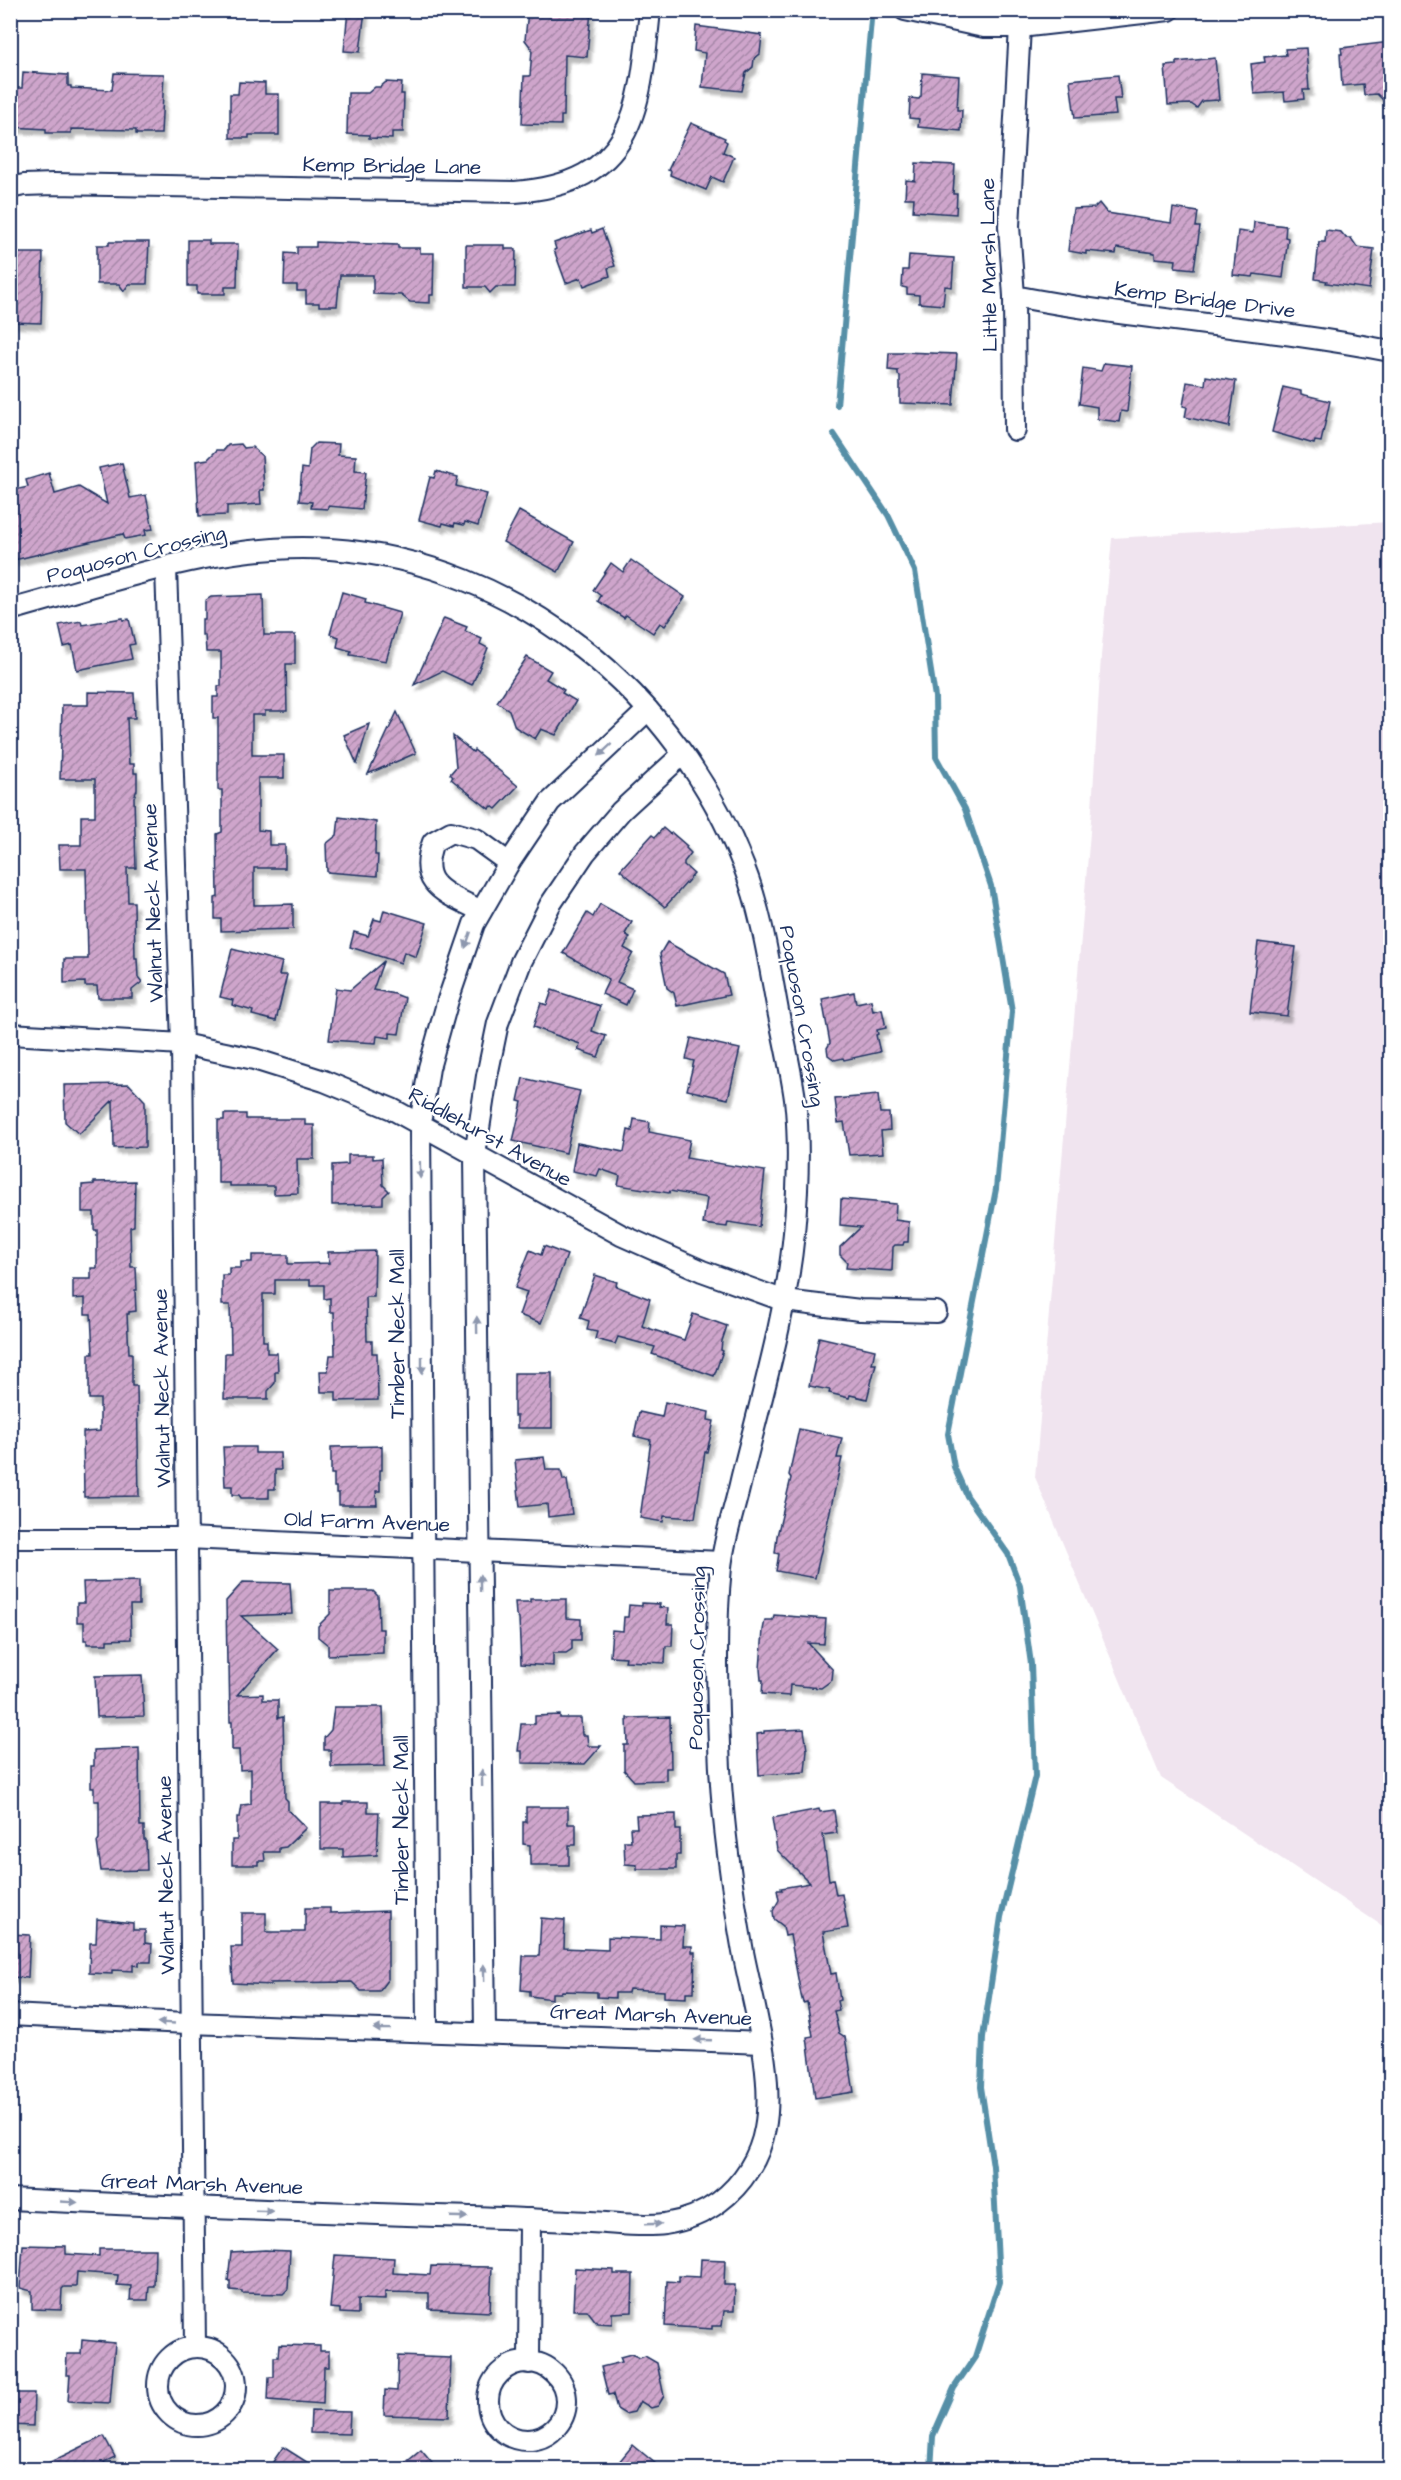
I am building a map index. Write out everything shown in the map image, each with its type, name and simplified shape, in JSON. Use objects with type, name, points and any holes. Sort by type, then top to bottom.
[{"type":"street","name":"Kemp Bridge Lane","points":[[10,188],[54,184],[515,192],[544,190],[570,182],[596,168],[622,138],[634,116],[641,90],[650,10]]},
{"type":"street","points":[[905,10],[984,27],[1020,27],[1169,10]]},
{"type":"street","name":"Little Marsh Lane","points":[[1015,430],[1014,296],[1009,226],[1020,27]]},
{"type":"street","name":"Kemp Bridge Drive","points":[[1014,296],[1059,305],[1321,339],[1390,351]]},
{"type":"street","name":"Poquoson Crossing","points":[[10,610],[195,560],[262,549],[330,549],[398,559],[463,578],[519,604],[571,639],[619,679],[648,710],[683,754],[723,820],[746,872],[762,927],[793,1087],[798,1166],[794,1234],[785,1301],[722,1562],[717,1672],[720,1781],[732,1890],[761,2043]]},
{"type":"street","name":"Walnut Neck Avenue","points":[[166,568],[182,1044],[195,2347]]},
{"type":"street","name":"Timber Neck Mall","points":[[427,2030],[420,1124],[429,1068],[447,1000],[474,924],[509,863],[550,802],[648,710]]},
{"type":"street","points":[[484,2032],[476,1155],[486,1076],[498,1023],[521,962],[550,905],[585,853],[621,811],[683,754]]},
{"type":"street","points":[[481,911],[435,886],[428,873],[428,857],[433,842],[452,832],[476,839],[509,863]]},
{"type":"street","name":"Riddlehurst Avenue","points":[[10,1034],[182,1044],[254,1059],[324,1081],[392,1109],[621,1235],[702,1271],[785,1301],[860,1310],[936,1312]]},
{"type":"street","name":"Old Farm Avenue","points":[[10,1538],[187,1538],[722,1562]]},
{"type":"street","name":"Great Marsh Avenue","points":[[10,2015],[192,2024],[427,2030],[761,2043],[766,2082],[767,2122],[759,2150],[744,2177],[723,2199],[698,2215],[669,2223],[638,2224],[193,2209],[10,2199]]},
{"type":"street","points":[[529,2362],[530,2219]]},
{"type":"shaded area","points":[[1390,522],[1390,1931],[1161,1778],[1035,1477],[1092,809],[1101,656],[1112,538]]},
{"type":"green space","points":[[12,1578],[15,1698],[11,1698]]},
{"type":"building","points":[[348,10],[365,10],[360,52],[344,51]]},
{"type":"building","points":[[528,10],[591,10],[587,57],[565,55],[564,116],[561,116],[561,125],[522,124],[524,76],[530,76],[532,49],[525,40]]},
{"type":"building","points":[[696,26],[762,35],[760,54],[754,59],[753,67],[746,73],[742,91],[702,87],[705,53],[694,51]]},
{"type":"building","points":[[1390,42],[1390,107],[1377,94],[1364,95],[1363,84],[1342,86],[1341,48]]},
{"type":"building","points":[[1306,48],[1309,90],[1303,90],[1304,99],[1285,101],[1284,92],[1254,94],[1251,64],[1265,62],[1264,57],[1286,55],[1285,49]]},
{"type":"building","points":[[1215,58],[1219,100],[1202,101],[1197,108],[1191,104],[1168,105],[1165,66],[1176,65],[1176,62]]},
{"type":"building","points":[[23,72],[68,75],[68,86],[71,88],[112,90],[114,73],[164,74],[161,134],[136,134],[136,130],[71,129],[71,133],[46,133],[46,129],[11,127],[11,88],[22,88]]},
{"type":"building","points":[[922,73],[959,76],[957,110],[962,110],[961,131],[918,127],[919,119],[909,118],[910,98],[919,99],[921,96]]},
{"type":"building","points":[[1118,75],[1121,99],[1114,99],[1116,115],[1075,118],[1070,80]]},
{"type":"building","points":[[239,82],[265,83],[265,94],[279,94],[279,135],[249,135],[249,138],[230,138],[230,94],[238,94]]},
{"type":"building","points":[[386,82],[402,83],[403,132],[392,132],[392,139],[347,134],[348,93],[368,93]]},
{"type":"building","points":[[691,123],[725,138],[727,142],[723,152],[734,157],[723,182],[712,177],[706,190],[670,175],[671,171],[668,170]]},
{"type":"building","points":[[916,163],[955,165],[953,194],[957,194],[956,214],[913,211],[914,198],[905,198],[906,180],[915,181]]},
{"type":"building","points":[[1099,203],[1107,213],[1171,223],[1173,208],[1198,212],[1196,227],[1200,227],[1194,269],[1175,267],[1176,260],[1155,258],[1155,253],[1117,248],[1116,254],[1086,251],[1086,254],[1068,251],[1073,209],[1094,208]]},
{"type":"building","points":[[1254,222],[1286,226],[1285,237],[1288,238],[1283,278],[1254,274],[1253,277],[1233,275],[1238,231],[1253,233]]},
{"type":"building","points":[[602,229],[615,266],[608,268],[610,276],[584,286],[581,278],[566,283],[554,250],[556,249],[554,243],[591,230],[592,233]]},
{"type":"building","points":[[1326,230],[1341,232],[1346,238],[1351,238],[1357,247],[1374,249],[1369,289],[1326,283],[1327,281],[1315,279],[1319,242],[1325,242]]},
{"type":"building","points":[[188,240],[209,240],[209,244],[238,244],[237,287],[225,287],[225,294],[197,294],[197,286],[188,286]]},
{"type":"building","points":[[109,242],[149,242],[147,284],[129,284],[124,291],[119,284],[97,284],[97,245],[109,245]]},
{"type":"building","points":[[316,242],[398,245],[398,248],[420,248],[420,253],[434,253],[433,295],[430,295],[430,303],[410,302],[401,295],[373,294],[373,275],[340,275],[337,306],[306,303],[306,291],[297,291],[297,285],[284,285],[285,253],[297,254],[297,247],[316,247]]},
{"type":"building","points":[[466,245],[505,245],[505,249],[516,249],[515,287],[496,287],[490,293],[485,287],[466,287]]},
{"type":"building","points":[[18,253],[43,253],[41,323],[10,322],[10,266],[17,267]]},
{"type":"building","points":[[909,255],[954,258],[952,287],[945,286],[943,305],[919,303],[919,295],[907,294],[907,288],[902,287],[903,270],[908,270]]},
{"type":"building","points":[[889,353],[957,354],[953,405],[900,403],[900,376],[898,371],[888,370]]},
{"type":"building","points":[[1104,363],[1132,366],[1127,412],[1121,411],[1119,422],[1097,419],[1097,407],[1079,404],[1083,368],[1101,371]]},
{"type":"building","points":[[1206,376],[1236,381],[1229,427],[1185,417],[1187,407],[1183,406],[1187,382],[1205,385]]},
{"type":"building","points":[[1283,387],[1330,401],[1321,442],[1315,441],[1314,444],[1272,432]]},
{"type":"building","points":[[316,443],[339,444],[338,455],[356,456],[355,471],[366,472],[362,509],[328,506],[328,509],[311,508],[312,502],[299,501],[302,468],[308,469],[310,449]]},
{"type":"building","points":[[241,444],[244,448],[252,447],[262,456],[264,490],[260,490],[261,504],[227,506],[227,515],[199,516],[196,461],[208,459],[217,450],[224,450],[228,445]]},
{"type":"building","points":[[122,463],[130,498],[146,495],[153,529],[145,530],[146,535],[125,539],[123,534],[10,561],[10,491],[28,487],[26,480],[49,473],[55,494],[79,487],[107,504],[99,468]]},
{"type":"building","points":[[436,471],[458,477],[456,486],[487,494],[478,526],[465,522],[464,525],[455,523],[454,526],[443,523],[442,526],[419,520],[430,477],[434,478]]},
{"type":"building","points":[[519,511],[574,542],[558,572],[503,542]]},
{"type":"building","points":[[631,560],[685,597],[665,626],[660,623],[653,633],[626,615],[624,618],[598,601],[601,596],[593,590],[611,563],[623,572]]},
{"type":"building","points":[[342,592],[366,599],[365,603],[400,613],[386,661],[350,655],[351,651],[337,647],[339,637],[330,634]]},
{"type":"building","points":[[263,595],[264,635],[295,635],[295,664],[286,664],[287,711],[265,711],[265,715],[252,715],[252,755],[284,755],[284,778],[258,778],[258,830],[269,831],[269,845],[285,845],[285,868],[254,868],[254,905],[293,904],[293,929],[221,931],[221,919],[215,919],[215,898],[218,897],[217,834],[222,832],[222,790],[218,790],[218,718],[213,718],[213,697],[218,697],[218,686],[221,686],[221,652],[206,652],[205,635],[202,635],[202,619],[205,619],[205,601],[211,597]]},
{"type":"building","points":[[123,618],[123,620],[129,619],[135,644],[129,645],[132,659],[77,670],[72,645],[64,647],[59,625],[81,621],[82,625]]},
{"type":"building","points":[[444,618],[467,627],[465,631],[482,639],[480,644],[488,648],[472,685],[442,671],[414,685]]},
{"type":"building","points":[[527,657],[551,671],[546,679],[564,690],[562,693],[576,701],[556,735],[541,729],[535,739],[515,727],[509,710],[497,702]]},
{"type":"building","points":[[88,692],[134,693],[135,718],[127,718],[129,764],[134,764],[134,773],[137,773],[137,790],[134,797],[136,868],[127,868],[128,902],[134,902],[135,958],[137,958],[138,977],[142,982],[132,990],[132,998],[98,998],[97,986],[85,986],[85,982],[64,983],[64,959],[88,959],[86,869],[60,869],[59,845],[81,845],[81,816],[95,816],[95,779],[60,779],[62,705],[88,705]]},
{"type":"building","points":[[397,712],[416,753],[368,774]]},
{"type":"building","points":[[369,724],[357,764],[344,735]]},
{"type":"building","points":[[453,736],[518,786],[496,809],[492,806],[489,809],[451,779],[453,777],[450,774],[456,767]]},
{"type":"building","points":[[339,817],[376,822],[377,876],[327,872],[326,844],[337,835]]},
{"type":"building","points":[[663,828],[687,846],[686,848],[691,853],[684,865],[694,874],[665,907],[620,870],[652,835],[655,837]]},
{"type":"building","points":[[600,904],[632,922],[625,934],[630,937],[624,948],[633,953],[617,982],[633,989],[626,1005],[602,994],[609,979],[563,953],[587,913],[593,917]]},
{"type":"building","points":[[384,910],[427,923],[416,957],[404,952],[401,963],[350,947],[354,932],[368,936],[374,919],[381,921]]},
{"type":"building","points":[[667,942],[724,974],[729,995],[677,1006],[674,993],[667,988],[660,954]]},
{"type":"building","points":[[1258,942],[1296,947],[1287,1016],[1250,1012]]},
{"type":"building","points":[[232,949],[282,962],[279,975],[287,975],[276,1021],[252,1015],[253,1011],[232,1005],[233,1000],[220,997]]},
{"type":"building","points":[[383,962],[373,990],[405,998],[399,1034],[390,1033],[390,1038],[377,1036],[376,1043],[329,1040],[336,988],[350,990]]},
{"type":"building","points":[[552,990],[600,1006],[592,1031],[606,1036],[598,1057],[578,1050],[580,1044],[533,1027],[541,1003],[547,1005]]},
{"type":"building","points":[[854,992],[856,1003],[871,1000],[873,1011],[882,1009],[886,1028],[877,1030],[880,1052],[835,1060],[828,1055],[827,1048],[830,1043],[822,999]]},
{"type":"building","points":[[691,1038],[740,1049],[728,1099],[687,1090],[694,1061],[686,1059]]},
{"type":"building","points":[[523,1078],[580,1091],[566,1153],[513,1141],[522,1102],[518,1101]]},
{"type":"building","points":[[129,1084],[145,1101],[145,1147],[114,1148],[113,1100],[79,1134],[65,1122],[64,1085]]},
{"type":"building","points":[[878,1095],[880,1113],[889,1113],[890,1130],[881,1131],[883,1153],[849,1155],[844,1122],[838,1123],[835,1099]]},
{"type":"building","points":[[224,1114],[246,1114],[246,1119],[305,1119],[305,1125],[314,1125],[314,1159],[297,1159],[298,1193],[274,1194],[274,1186],[230,1186],[230,1183],[218,1183],[218,1120],[224,1120]]},
{"type":"building","points":[[634,1119],[650,1122],[649,1132],[690,1140],[686,1158],[765,1171],[759,1227],[728,1222],[727,1227],[703,1224],[707,1198],[618,1185],[620,1176],[600,1169],[597,1176],[572,1171],[577,1143],[624,1152],[628,1130],[632,1131]]},
{"type":"building","points":[[348,1155],[373,1155],[373,1159],[382,1158],[383,1185],[389,1191],[383,1197],[383,1204],[332,1205],[332,1165],[348,1164]]},
{"type":"building","points":[[135,1181],[134,1226],[130,1227],[131,1267],[136,1267],[136,1311],[127,1314],[129,1353],[132,1353],[132,1386],[137,1386],[139,1496],[84,1497],[83,1432],[100,1431],[100,1399],[89,1399],[89,1354],[93,1354],[91,1314],[85,1314],[85,1298],[73,1299],[73,1279],[91,1279],[91,1268],[97,1268],[97,1230],[94,1230],[94,1212],[82,1212],[82,1185],[94,1184],[94,1182]]},
{"type":"building","points":[[841,1199],[896,1204],[895,1220],[909,1222],[908,1242],[893,1247],[892,1271],[846,1268],[847,1262],[840,1255],[840,1247],[861,1227],[840,1225]]},
{"type":"building","points":[[544,1246],[567,1255],[541,1323],[519,1315],[527,1292],[515,1288],[530,1250],[541,1255]]},
{"type":"building","points":[[375,1251],[374,1297],[366,1297],[367,1341],[372,1341],[372,1353],[377,1353],[378,1400],[336,1401],[336,1392],[321,1392],[320,1371],[328,1371],[330,1355],[335,1355],[334,1312],[330,1312],[330,1298],[324,1299],[324,1285],[310,1285],[310,1280],[275,1280],[275,1294],[263,1294],[263,1341],[267,1341],[267,1353],[277,1353],[278,1372],[275,1372],[275,1383],[268,1391],[268,1399],[224,1399],[225,1353],[231,1353],[230,1305],[222,1305],[222,1275],[229,1275],[229,1268],[241,1268],[241,1262],[252,1262],[252,1255],[288,1255],[288,1264],[329,1263],[328,1252]]},
{"type":"building","points":[[595,1275],[617,1282],[616,1286],[650,1299],[642,1326],[684,1340],[693,1314],[727,1326],[722,1341],[721,1350],[723,1351],[714,1376],[652,1354],[655,1347],[618,1337],[615,1344],[595,1339],[597,1332],[587,1330],[589,1321],[580,1318]]},
{"type":"building","points":[[819,1337],[875,1350],[872,1364],[876,1364],[867,1399],[850,1395],[849,1398],[829,1393],[830,1390],[809,1386]]},
{"type":"building","points":[[514,1373],[552,1373],[552,1428],[517,1428],[517,1416],[514,1416]]},
{"type":"building","points":[[665,1402],[709,1412],[708,1420],[714,1421],[707,1452],[705,1452],[695,1518],[664,1516],[663,1522],[640,1518],[651,1440],[634,1436],[639,1412],[662,1417]]},
{"type":"building","points":[[799,1429],[842,1438],[837,1458],[842,1458],[815,1578],[776,1571],[779,1554],[775,1553],[777,1536],[791,1478],[789,1475]]},
{"type":"building","points":[[382,1446],[380,1491],[376,1491],[377,1505],[339,1505],[339,1493],[336,1493],[336,1487],[334,1487],[334,1474],[331,1474],[331,1447]]},
{"type":"building","points":[[223,1447],[255,1447],[255,1453],[280,1453],[281,1470],[275,1470],[275,1489],[269,1489],[269,1498],[241,1498],[239,1495],[232,1495],[232,1486],[225,1486]]},
{"type":"building","points":[[544,1457],[546,1470],[561,1470],[563,1480],[567,1480],[572,1514],[548,1517],[547,1504],[520,1507],[515,1460]]},
{"type":"building","points":[[139,1581],[139,1605],[130,1605],[131,1639],[107,1640],[107,1644],[87,1644],[87,1640],[84,1640],[84,1622],[77,1622],[77,1603],[84,1603],[83,1582]]},
{"type":"building","points":[[243,1582],[290,1583],[292,1614],[241,1616],[278,1649],[237,1695],[263,1694],[263,1700],[278,1700],[278,1718],[283,1717],[285,1798],[288,1801],[288,1810],[306,1828],[286,1847],[279,1848],[279,1852],[264,1852],[265,1861],[258,1861],[258,1865],[232,1865],[232,1840],[237,1840],[237,1817],[240,1817],[242,1805],[251,1804],[251,1769],[240,1770],[239,1750],[232,1750],[229,1664],[227,1664],[226,1601]]},
{"type":"building","points":[[330,1591],[373,1591],[378,1596],[379,1629],[383,1629],[383,1653],[328,1655],[328,1645],[318,1637],[318,1626],[330,1614]]},
{"type":"building","points":[[530,1599],[566,1599],[566,1618],[581,1619],[581,1640],[572,1640],[572,1649],[566,1653],[553,1653],[553,1666],[521,1664],[519,1619],[516,1615],[515,1602],[530,1602]]},
{"type":"building","points":[[642,1603],[660,1604],[659,1607],[668,1608],[667,1624],[673,1624],[672,1646],[666,1646],[665,1663],[625,1661],[626,1657],[610,1656],[612,1630],[623,1631],[624,1617],[628,1617],[629,1605],[642,1606]]},
{"type":"building","points":[[774,1615],[826,1619],[824,1644],[808,1643],[833,1670],[832,1680],[821,1688],[790,1685],[789,1696],[762,1694],[763,1680],[761,1680],[760,1669],[763,1630],[765,1620],[773,1620]]},
{"type":"building","points":[[142,1675],[144,1716],[97,1717],[95,1676]]},
{"type":"building","points":[[334,1707],[383,1707],[385,1766],[331,1767],[331,1750],[324,1750],[324,1738],[331,1730]]},
{"type":"building","points":[[560,1715],[560,1718],[581,1718],[582,1735],[587,1735],[588,1746],[601,1746],[585,1764],[522,1763],[522,1751],[518,1751],[521,1724],[535,1724],[535,1716]]},
{"type":"building","points":[[670,1717],[671,1768],[666,1768],[666,1780],[634,1781],[624,1770],[624,1745],[628,1745],[627,1718]]},
{"type":"building","points":[[804,1729],[807,1750],[805,1772],[759,1775],[757,1734],[764,1733],[764,1731]]},
{"type":"building","points":[[139,1748],[140,1826],[144,1826],[147,1870],[101,1871],[97,1842],[99,1839],[99,1801],[94,1801],[94,1788],[91,1788],[94,1750]]},
{"type":"building","points":[[343,1802],[368,1802],[368,1812],[379,1812],[377,1855],[343,1857],[343,1849],[321,1849],[321,1804],[343,1804]]},
{"type":"building","points":[[526,1807],[568,1807],[568,1824],[576,1824],[576,1845],[569,1845],[569,1865],[530,1865],[530,1845],[523,1844]]},
{"type":"building","points":[[819,1809],[820,1812],[834,1810],[837,1833],[823,1835],[829,1880],[833,1879],[836,1895],[842,1894],[848,1928],[823,1932],[831,1974],[836,1973],[840,2000],[837,2001],[839,2010],[834,2011],[839,2033],[845,2037],[854,2092],[815,2098],[807,2037],[813,2036],[807,2002],[803,2003],[790,1935],[785,1936],[783,1926],[774,1919],[773,1911],[779,1900],[777,1890],[810,1883],[777,1850],[772,1818]]},
{"type":"building","points":[[676,1814],[676,1830],[680,1830],[680,1855],[676,1855],[676,1869],[637,1869],[637,1865],[625,1864],[624,1841],[631,1841],[630,1828],[637,1828],[636,1815]]},
{"type":"building","points":[[305,1908],[330,1908],[330,1913],[388,1911],[388,1979],[379,1991],[361,1991],[352,1982],[270,1983],[271,1985],[233,1983],[231,1947],[242,1947],[242,1913],[266,1913],[266,1932],[305,1932]]},
{"type":"building","points":[[541,1918],[565,1920],[564,1948],[608,1950],[608,1937],[660,1939],[660,1925],[684,1926],[683,1946],[692,1946],[692,1952],[695,1952],[694,1992],[686,1992],[686,1998],[664,1997],[664,1991],[629,1989],[628,1993],[615,1993],[615,1998],[597,1997],[597,1992],[562,1991],[552,1993],[552,1999],[530,1996],[530,1991],[521,1990],[523,1956],[539,1956]]},
{"type":"building","points":[[97,1919],[133,1923],[133,1930],[145,1930],[145,1943],[152,1944],[151,1962],[139,1962],[139,1966],[133,1965],[133,1971],[112,1970],[112,1974],[89,1973],[90,1943],[96,1943]]},
{"type":"building","points":[[10,1934],[30,1935],[28,1978],[10,1977]]},
{"type":"building","points":[[23,2245],[66,2246],[66,2254],[99,2256],[99,2249],[155,2249],[154,2286],[149,2286],[148,2300],[130,2300],[131,2286],[117,2285],[118,2275],[77,2272],[76,2287],[62,2289],[61,2310],[32,2309],[32,2291],[20,2288]]},
{"type":"building","points":[[290,2251],[288,2289],[283,2294],[242,2293],[242,2291],[230,2290],[230,2281],[228,2281],[231,2252]]},
{"type":"building","points":[[335,2255],[394,2258],[393,2273],[430,2275],[431,2266],[492,2267],[490,2312],[429,2309],[429,2293],[385,2292],[385,2300],[358,2299],[358,2314],[340,2313],[340,2309],[330,2308]]},
{"type":"building","points":[[701,2259],[725,2260],[724,2285],[735,2285],[734,2311],[724,2311],[722,2326],[712,2326],[712,2329],[665,2326],[667,2281],[679,2282],[679,2276],[700,2277]]},
{"type":"building","points":[[575,2268],[614,2270],[614,2274],[633,2274],[632,2312],[612,2313],[612,2324],[597,2323],[587,2310],[573,2310]]},
{"type":"building","points":[[82,2340],[115,2343],[110,2403],[68,2401],[70,2375],[66,2375],[67,2354],[81,2354]]},
{"type":"building","points":[[279,2345],[320,2346],[320,2351],[329,2351],[329,2367],[324,2367],[323,2404],[268,2400],[269,2377],[274,2377],[274,2357],[278,2357]]},
{"type":"building","points":[[631,2354],[640,2358],[645,2356],[657,2363],[664,2396],[658,2406],[651,2408],[640,2401],[634,2412],[625,2414],[617,2409],[613,2394],[608,2395],[601,2367],[622,2362],[620,2357]]},
{"type":"building","points":[[398,2356],[451,2358],[449,2417],[384,2415],[385,2390],[397,2391]]},
{"type":"building","points":[[10,2393],[34,2393],[33,2426],[10,2425]]},
{"type":"building","points":[[311,2411],[350,2412],[349,2434],[310,2433]]},
{"type":"building","points":[[104,2436],[115,2457],[104,2462],[108,2469],[36,2469]]},
{"type":"building","points":[[633,2445],[662,2469],[613,2469]]},
{"type":"building","points":[[283,2447],[318,2469],[268,2469]]},
{"type":"building","points":[[421,2450],[437,2469],[398,2469]]},
{"type":"waterway","points":[[837,405],[871,20]]},
{"type":"waterway","points":[[834,434],[888,515],[915,571],[935,697],[936,757],[965,809],[991,886],[1012,1011],[996,1189],[948,1434],[954,1467],[967,1496],[1008,1554],[1020,1586],[1031,1664],[1035,1776],[1001,1917],[983,2037],[981,2087],[993,2166],[999,2282],[975,2357],[954,2388],[933,2436],[931,2470]]}]
